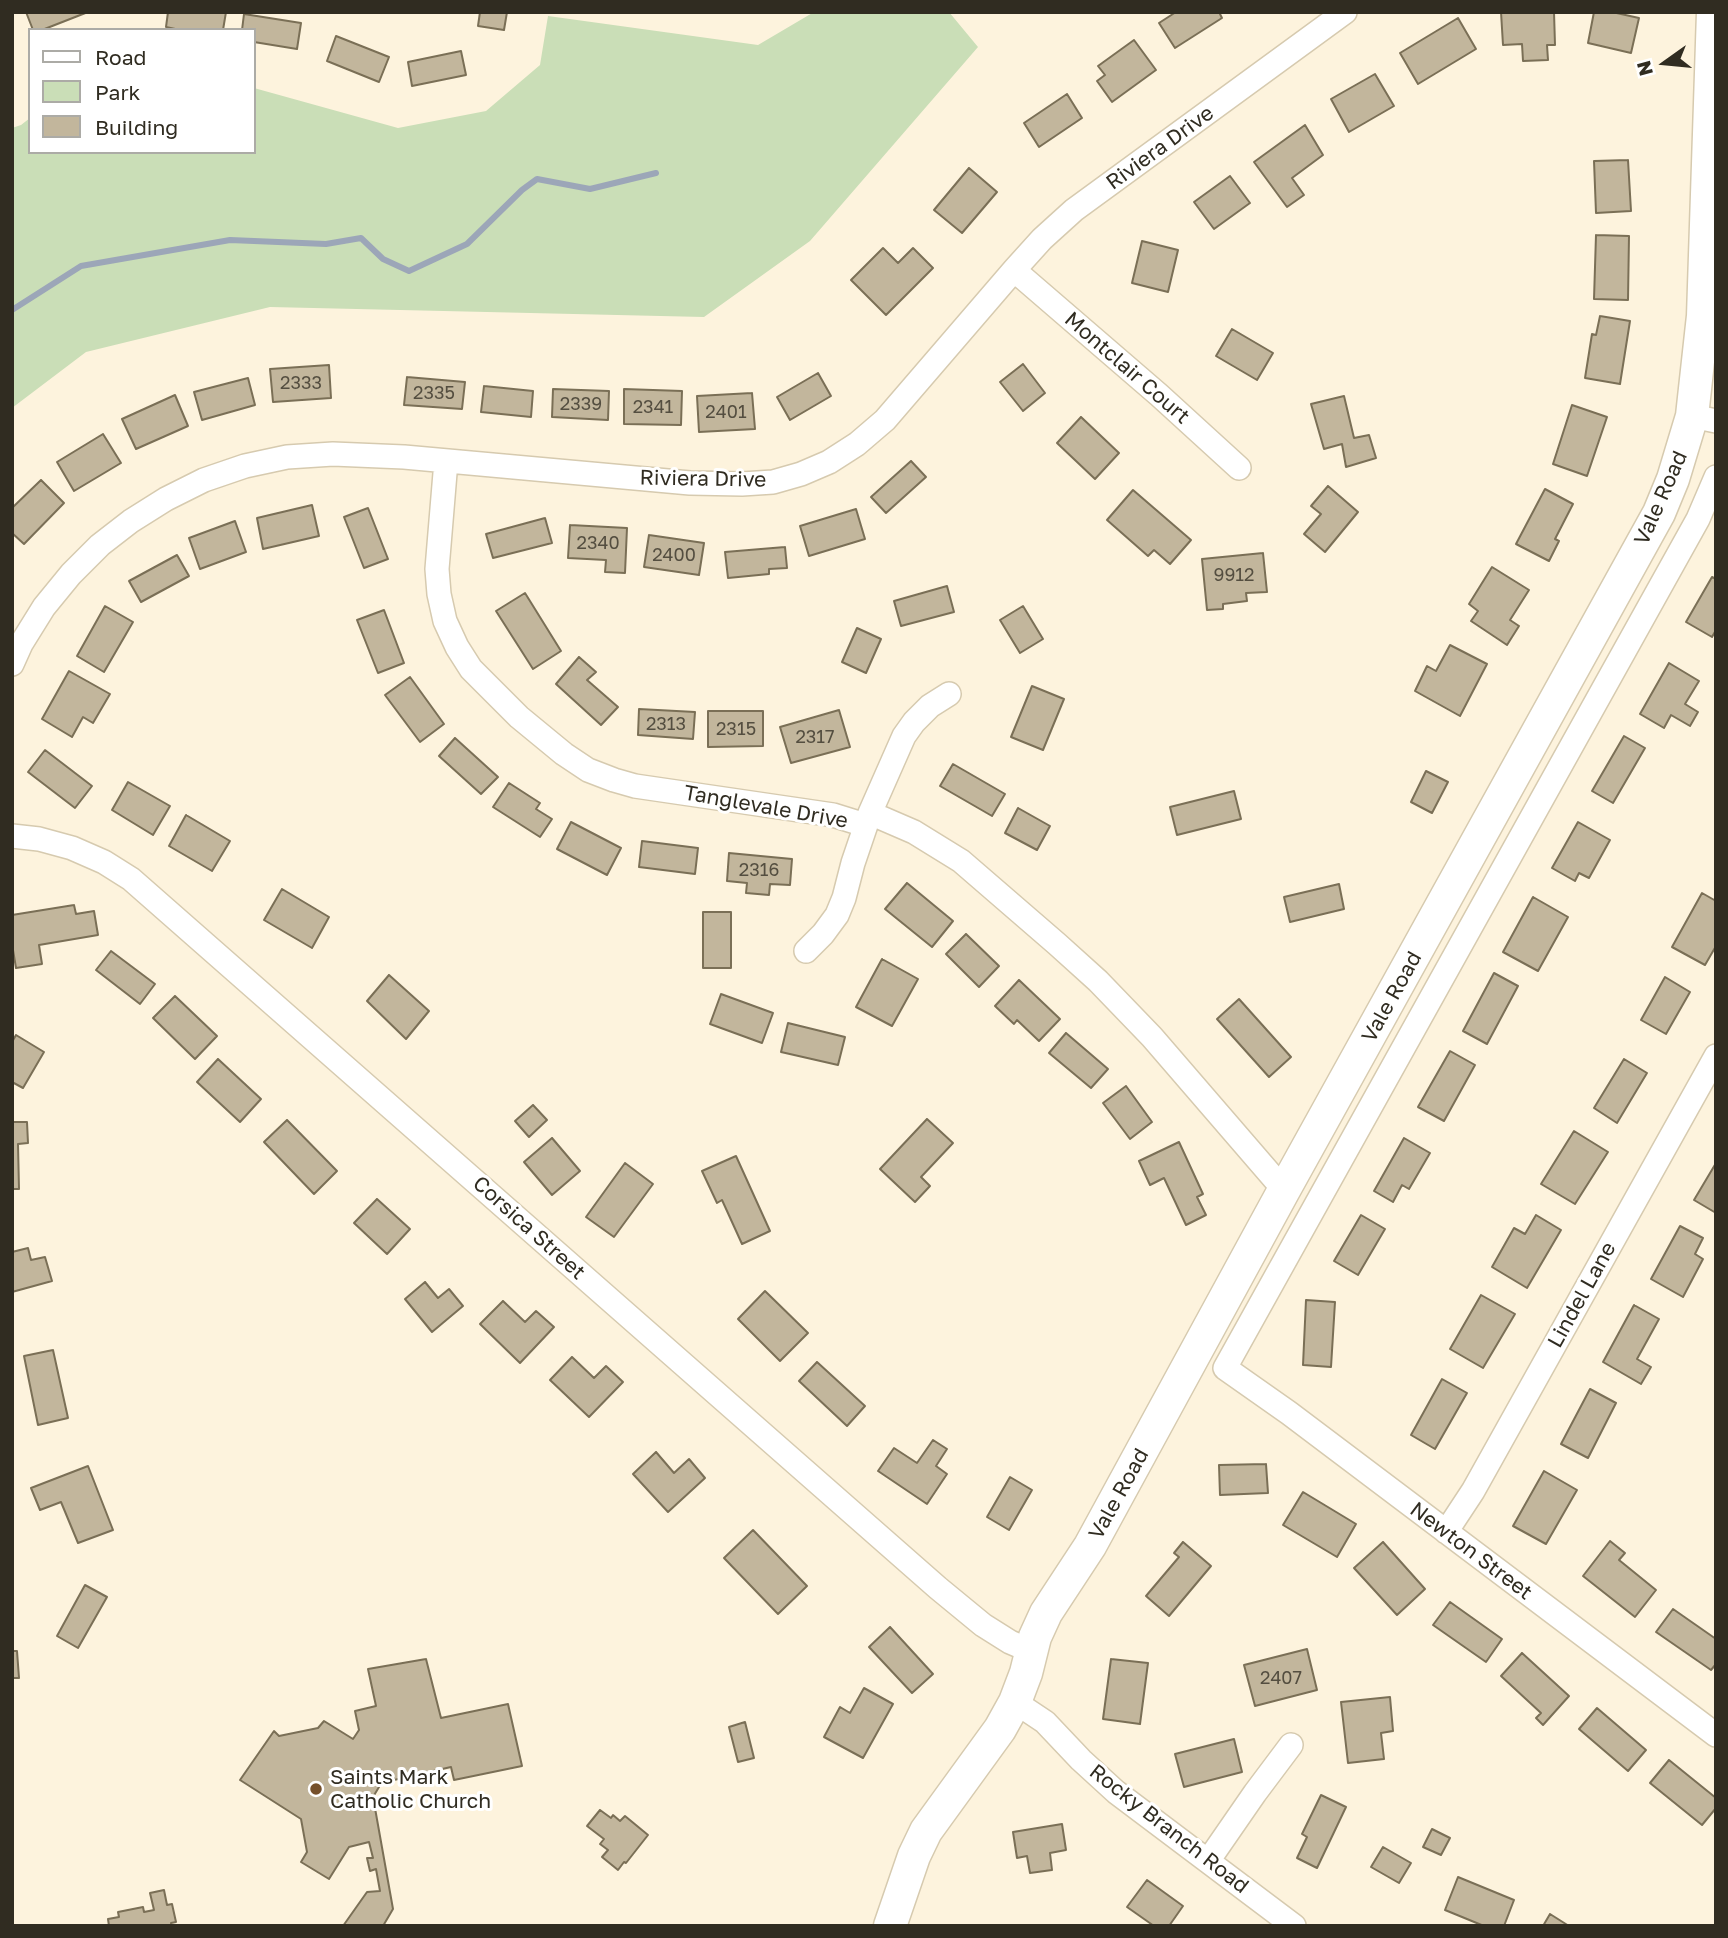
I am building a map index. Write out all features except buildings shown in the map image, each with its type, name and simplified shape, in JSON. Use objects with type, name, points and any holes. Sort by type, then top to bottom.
[{"type":"main road","name":"Vale Road","points":[[890,1926],[914,1856],[926,1831],[1000,1729],[1015,1702],[1035,1637],[1046,1612],[1090,1546],[1284,1190],[1660,513],[1673,479],[1704,419],[1703,316],[1713,12]]},
{"type":"street","name":"Riviera Drive","points":[[12,664],[44,607],[100,545],[166,499],[204,480],[245,466],[287,457],[333,454],[446,461],[690,483],[742,484],[773,482],[829,463],[885,420],[1042,239],[1074,211],[1345,12]]},
{"type":"street","name":"Montclair Court","points":[[1014,270],[1239,468]]},
{"type":"street","name":"Tanglevale Drive","points":[[446,461],[437,569],[445,621],[471,669],[519,717],[588,770],[614,780],[635,786],[868,819],[923,836],[961,861],[1098,981],[1152,1037],[1284,1190]]},
{"type":"street","points":[[1189,1366],[1225,1368],[1698,519],[1716,477]]},
{"type":"street","points":[[806,951],[837,915],[868,819],[904,736],[930,706],[949,694]]},
{"type":"street","name":"Corsica Street","points":[[12,836],[39,839],[72,848],[104,862],[131,879],[938,1588],[983,1625],[1031,1651]]},
{"type":"street","name":"Lindel Lane","points":[[1446,1532],[1473,1491],[1716,1056]]},
{"type":"street","name":"Newton Street","points":[[1205,1337],[1225,1368],[1289,1413],[1716,1735]]},
{"type":"street","name":"Rocky Branch Road","points":[[1015,1702],[1045,1722],[1116,1792],[1294,1926]]},
{"type":"street","points":[[1208,1861],[1291,1745]]},
{"type":"green space","points":[[814,12],[949,12],[978,47],[810,241],[704,317],[270,307],[86,352],[12,408],[12,128],[28,120],[28,154],[256,154],[256,89],[398,128],[486,111],[540,65],[548,16],[758,45]]},
{"type":"waterway","points":[[12,310],[81,266],[230,240],[326,244],[361,238],[383,259],[409,271],[467,244],[522,190],[537,179],[590,189],[656,173]]},
{"type":"place","name":"Saints Mark Catholic Church","points":[[316,1789]]}]
